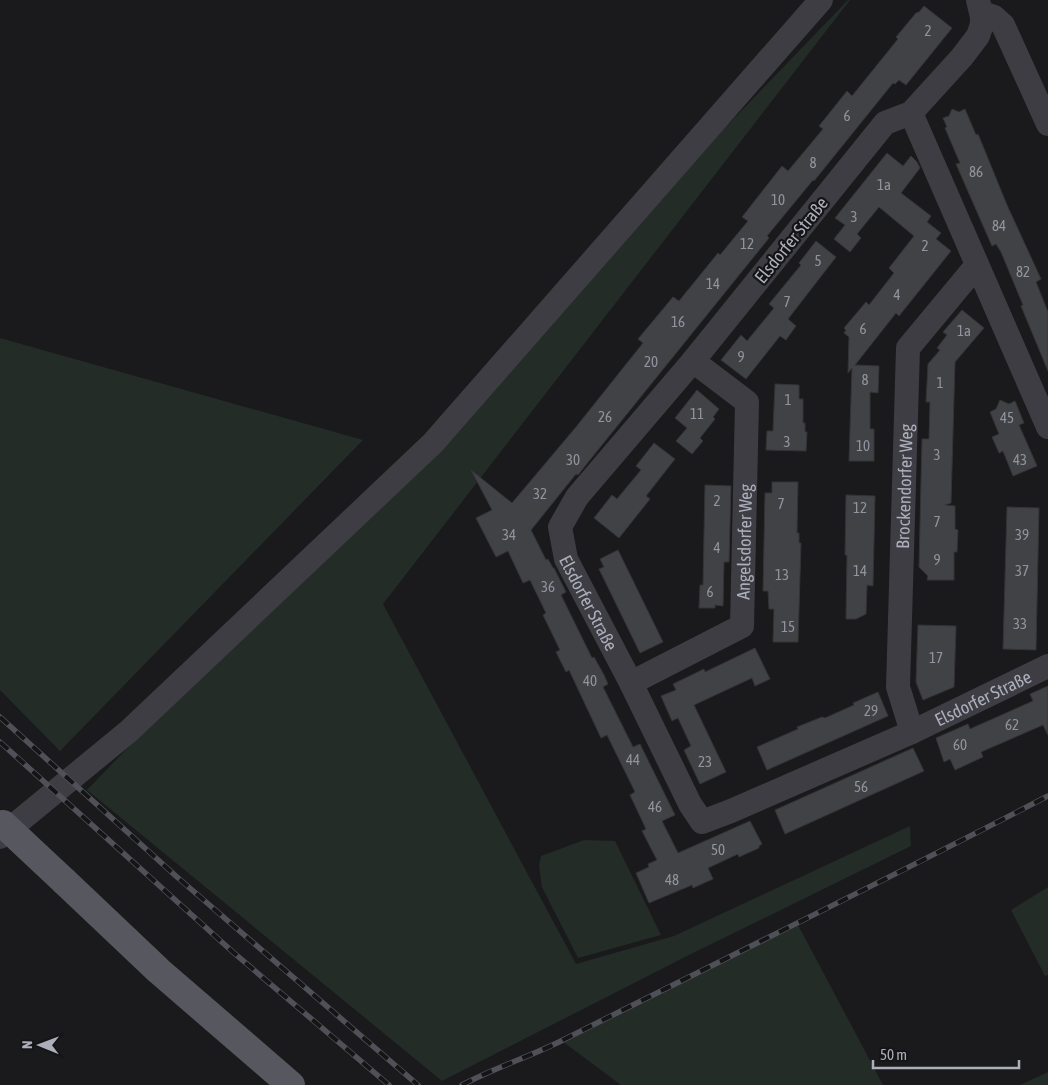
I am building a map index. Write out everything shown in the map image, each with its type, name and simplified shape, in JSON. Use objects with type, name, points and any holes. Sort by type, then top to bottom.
[{"type":"main road","points":[[0,820],[159,971],[291,1085]]},
{"type":"street","points":[[0,837],[129,731],[433,443],[821,0]]},
{"type":"street","points":[[987,4],[994,17],[1003,24],[1048,124]]},
{"type":"street","name":"Elsdorfer Straße","points":[[987,4],[978,36],[962,57],[911,112],[885,123],[693,361],[577,497],[560,527],[566,559],[631,683],[690,804],[702,822],[912,732],[1048,666]]},
{"type":"street","points":[[911,112],[1048,427]]},
{"type":"street","name":"Brockendorfer Weg","points":[[912,732],[898,687],[908,348],[977,265]]},
{"type":"street","name":"Angelsdorfer Weg","points":[[631,683],[742,626],[747,402],[693,361]]},
{"type":"shaded area","points":[[850,0],[383,604],[576,964],[674,936],[910,826],[911,846],[689,955],[442,1081],[87,790]]},
{"type":"shaded area","points":[[0,338],[363,440],[60,751],[0,690]]},
{"type":"shaded area","points":[[584,840],[615,841],[661,935],[578,958],[542,887],[539,866],[541,856]]},
{"type":"shaded area","points":[[1048,887],[1048,975],[1045,976],[1011,910]]},
{"type":"shaded area","points":[[797,923],[883,1085],[621,1085],[562,1041]]},
{"type":"shaded area","points":[[1048,1072],[1048,1085],[1020,1085]]},
{"type":"building","points":[[924,6],[952,28],[906,85],[899,80],[895,84],[893,83],[767,236],[769,238],[578,475],[576,474],[531,530],[546,560],[548,559],[554,568],[566,592],[561,595],[592,658],[594,657],[604,675],[608,684],[603,687],[633,747],[640,744],[675,815],[662,821],[678,853],[750,821],[762,844],[759,848],[739,857],[738,854],[708,868],[713,879],[693,888],[692,885],[649,903],[636,873],[649,867],[648,864],[657,860],[642,831],[646,829],[630,795],[635,792],[607,735],[601,738],[569,670],[566,672],[556,652],[560,650],[543,615],[546,613],[530,580],[523,583],[508,551],[496,557],[476,518],[492,510],[471,470],[512,503],[643,343],[638,339],[673,297],[679,301],[718,253],[720,255],[748,221],[742,217],[782,166],[788,171],[823,129],[819,126],[847,91],[852,96],[898,39],[896,37]]},
{"type":"building","points":[[952,109],[959,112],[965,109],[976,135],[978,134],[1007,205],[1041,279],[1036,282],[1048,312],[1048,371],[1001,252],[996,244],[992,246],[956,164],[960,163],[945,128],[947,127],[943,118],[949,116]]},
{"type":"building","points":[[887,153],[903,166],[911,156],[917,162],[920,168],[901,193],[931,216],[927,222],[941,233],[936,239],[951,251],[899,316],[896,313],[855,365],[879,366],[878,393],[870,392],[870,429],[874,429],[874,461],[849,461],[852,368],[848,373],[849,337],[844,333],[846,330],[844,328],[866,302],[869,305],[894,273],[889,268],[914,236],[879,207],[857,234],[861,238],[850,252],[834,239],[845,225],[835,218]]},
{"type":"building","points":[[816,241],[836,257],[788,319],[796,326],[786,340],[780,336],[746,379],[721,360],[741,335],[747,341],[774,308],[769,304],[801,265],[799,263]]},
{"type":"building","points":[[962,310],[984,328],[955,362],[951,503],[945,505],[955,506],[955,529],[958,530],[957,552],[954,552],[954,580],[927,580],[928,576],[919,567],[922,439],[929,439],[930,402],[926,402],[928,364],[940,350],[937,348],[947,335],[943,332]]},
{"type":"building","points":[[775,384],[799,385],[799,399],[803,399],[803,423],[805,423],[805,432],[807,432],[806,451],[766,450],[767,431],[773,431]]},
{"type":"building","points":[[697,390],[719,409],[713,417],[715,419],[700,438],[703,441],[692,454],[676,441],[687,428],[675,418]]},
{"type":"building","points":[[1000,400],[1009,404],[1015,401],[1024,423],[1019,425],[1037,466],[1013,476],[1003,451],[999,453],[992,437],[999,434],[990,412],[996,409]]},
{"type":"building","points":[[654,443],[675,459],[646,496],[650,499],[619,538],[594,518],[612,495],[617,499],[641,470],[636,466]]},
{"type":"building","points":[[772,482],[798,482],[797,533],[799,533],[799,543],[801,543],[798,642],[773,642],[774,609],[769,609],[768,591],[763,591],[765,493],[772,493]]},
{"type":"building","points":[[705,485],[731,486],[729,562],[724,562],[723,606],[715,605],[715,608],[699,608],[700,585],[703,585]]},
{"type":"building","points":[[846,495],[875,496],[873,586],[867,585],[866,614],[856,619],[846,619]]},
{"type":"building","points":[[1007,507],[1039,508],[1036,650],[1003,649]]},
{"type":"building","points":[[618,550],[663,642],[640,653],[599,569],[604,567],[600,559]]},
{"type":"building","points":[[918,625],[956,626],[954,687],[923,700],[916,682]]},
{"type":"building","points":[[755,648],[770,679],[755,686],[752,678],[694,705],[726,772],[700,784],[684,750],[691,746],[678,718],[672,721],[661,696],[676,690],[673,684],[704,669],[705,672]]},
{"type":"building","points":[[1048,686],[1048,735],[1043,725],[981,752],[983,757],[955,770],[950,759],[944,762],[936,738],[968,724],[970,729],[1033,701],[1030,694]]},
{"type":"building","points":[[878,692],[888,716],[767,770],[757,747],[798,729],[797,727],[822,717],[825,718],[854,705],[853,703]]},
{"type":"building","points":[[913,748],[924,771],[785,834],[775,810]]},
{"type":"railway","points":[[0,717],[177,877],[418,1085]]},
{"type":"railway","points":[[0,742],[234,953],[389,1085]]},
{"type":"railway","points":[[462,1085],[565,1039],[1048,796]]}]
